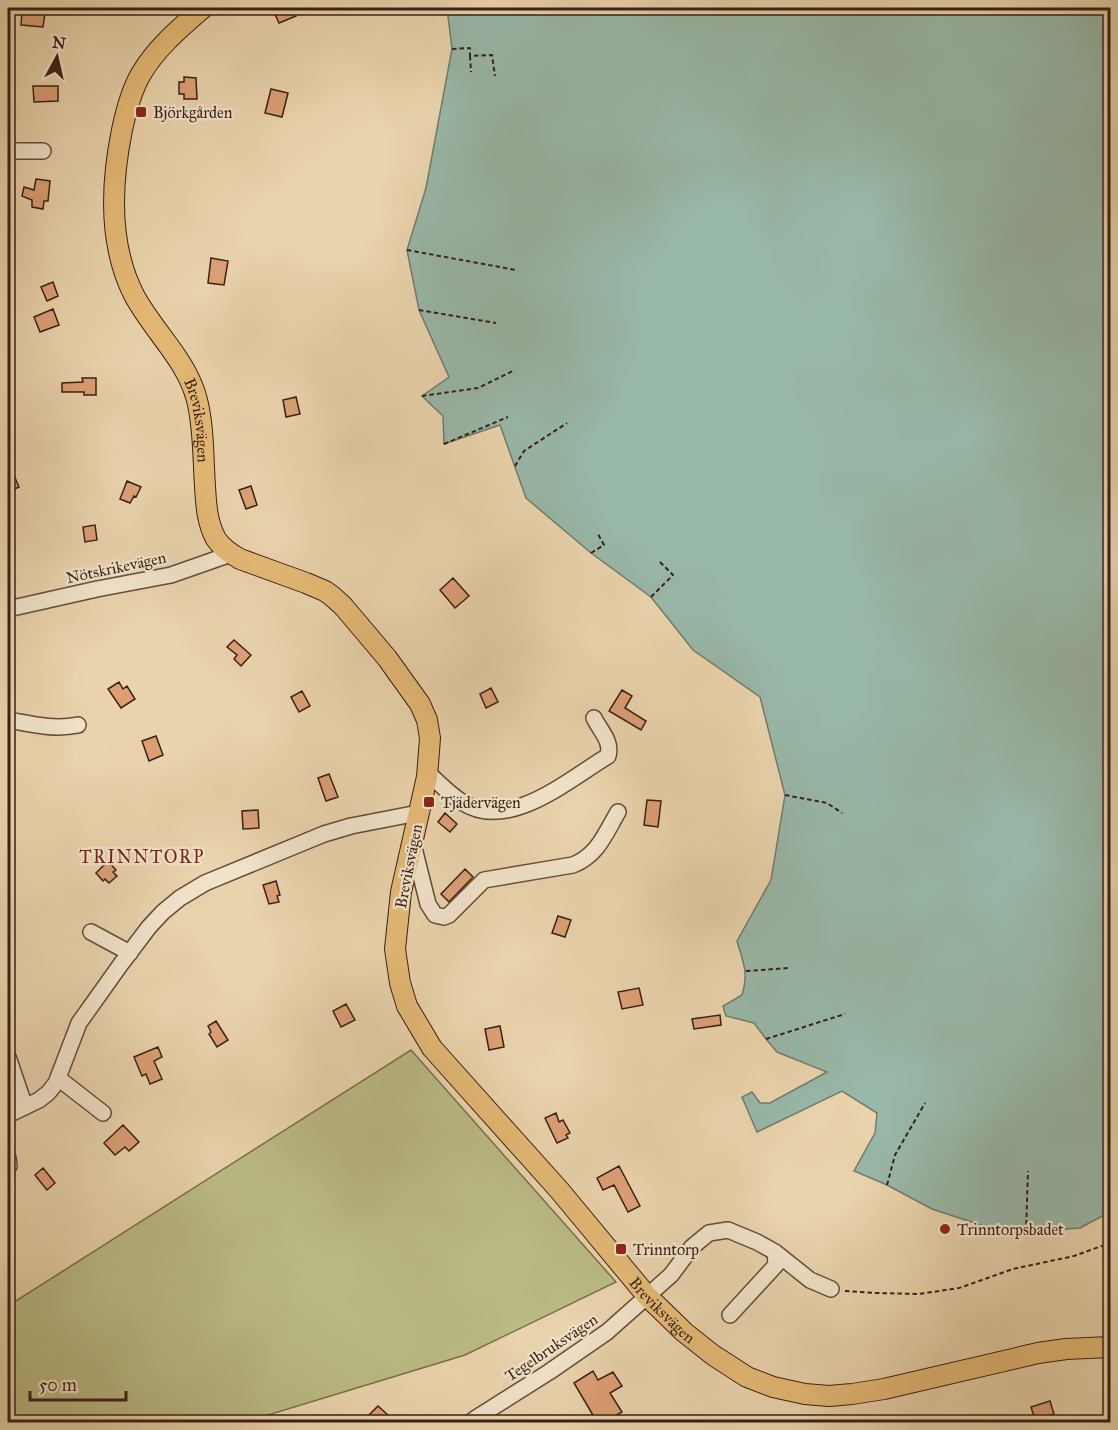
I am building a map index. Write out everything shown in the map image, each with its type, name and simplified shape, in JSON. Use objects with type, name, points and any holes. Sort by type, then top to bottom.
[{"type":"main road","name":"Breviksvägen","points":[[203,8],[157,51],[133,90],[117,152],[113,211],[116,236],[126,276],[134,294],[177,357],[194,389],[201,425],[208,519],[217,541],[231,554],[255,566],[325,591],[343,606],[387,658],[420,704],[427,720],[429,738],[427,772],[401,892],[395,949],[400,983],[407,1006],[432,1048],[560,1191],[646,1296],[684,1332],[713,1355],[747,1377],[773,1387],[805,1394],[829,1396],[852,1394],[926,1379],[1038,1353],[1110,1347]]},
{"type":"street","points":[[8,150],[43,151]]},
{"type":"street","name":"Nötskrikevägen","points":[[8,609],[171,575],[231,554]]},
{"type":"street","points":[[427,772],[463,803],[480,810],[503,811],[537,801],[608,756],[609,742],[594,718]]},
{"type":"street","points":[[8,720],[50,727],[78,725]]},
{"type":"street","points":[[412,841],[428,904],[435,915],[444,917],[484,880],[581,862],[599,846],[618,812]]},
{"type":"street","points":[[8,1115],[39,1100],[56,1083],[79,1023],[163,912],[180,898],[205,883],[324,834],[351,826],[418,813]]},
{"type":"street","points":[[91,932],[130,953]]},
{"type":"street","points":[[8,1058],[25,1107]]},
{"type":"street","points":[[58,1078],[104,1113]]},
{"type":"street","points":[[8,1158],[8,1166]]},
{"type":"street","name":"Tegelbruksvägen","points":[[471,1422],[607,1332],[671,1275],[692,1247],[709,1233],[728,1230],[775,1252],[810,1281],[831,1289]]},
{"type":"street","points":[[730,1315],[776,1265],[775,1252]]},
{"type":"path","points":[[452,49],[470,48],[471,72]]},
{"type":"path","points":[[470,56],[492,55],[495,76]]},
{"type":"path","points":[[407,250],[516,270]]},
{"type":"path","points":[[419,310],[495,323]]},
{"type":"path","points":[[422,396],[478,388],[513,371]]},
{"type":"path","points":[[444,444],[508,417]]},
{"type":"path","points":[[514,466],[524,451],[567,423]]},
{"type":"path","points":[[591,553],[604,545],[598,534]]},
{"type":"path","points":[[651,597],[673,576],[659,561]]},
{"type":"path","points":[[785,795],[827,803],[842,813]]},
{"type":"path","points":[[746,971],[789,968]]},
{"type":"path","points":[[765,1039],[845,1014]]},
{"type":"path","points":[[887,1185],[895,1155],[924,1103]]},
{"type":"path","points":[[1026,1232],[1028,1171]]},
{"type":"path","points":[[831,1289],[920,1294],[959,1288],[1013,1269],[1074,1256],[1110,1243]]},
{"type":"green space","points":[[411,1050],[616,1282],[465,1355],[245,1422],[8,1422],[8,1306]]},
{"type":"shaded area","points":[[447,8],[1110,8],[1110,1212],[1080,1228],[1026,1232],[996,1230],[932,1209],[887,1185],[854,1171],[875,1133],[877,1113],[842,1091],[757,1132],[742,1097],[752,1092],[760,1103],[770,1103],[827,1072],[777,1052],[754,1023],[726,1016],[723,1006],[742,995],[745,974],[737,941],[771,880],[785,795],[760,697],[693,650],[651,597],[591,553],[526,498],[500,425],[444,444],[443,416],[422,396],[449,377],[419,310],[407,250],[426,188],[452,49]]},
{"type":"building","points":[[293,8],[296,16],[279,23],[274,12]]},
{"type":"building","points":[[22,11],[45,13],[43,27],[21,25]]},
{"type":"building","points":[[184,77],[196,78],[197,99],[184,99],[184,94],[179,94],[179,82],[184,82]]},
{"type":"building","points":[[33,86],[58,86],[58,101],[34,102]]},
{"type":"building","points":[[271,89],[288,93],[282,117],[265,113]]},
{"type":"building","points":[[36,179],[50,181],[48,201],[44,201],[43,209],[32,207],[32,200],[22,196],[24,187],[34,190]]},
{"type":"building","points":[[211,258],[228,261],[224,285],[208,283]]},
{"type":"building","points":[[53,282],[58,296],[47,301],[41,287]]},
{"type":"building","points":[[53,309],[59,325],[40,332],[34,317]]},
{"type":"building","points":[[82,378],[96,378],[96,395],[84,395],[84,392],[62,392],[62,383],[83,382]]},
{"type":"building","points":[[296,397],[300,414],[286,417],[283,400]]},
{"type":"building","points":[[8,461],[19,487],[8,492]]},
{"type":"building","points":[[127,481],[141,487],[130,503],[120,499]]},
{"type":"building","points":[[251,486],[257,505],[246,509],[239,490]]},
{"type":"building","points":[[95,525],[97,540],[85,542],[83,527]]},
{"type":"building","points":[[453,578],[469,596],[455,608],[440,590]]},
{"type":"building","points":[[234,640],[251,655],[241,666],[234,659],[237,655],[227,647]]},
{"type":"building","points":[[119,682],[123,689],[127,686],[135,699],[121,708],[108,689]]},
{"type":"building","points":[[491,688],[498,702],[486,708],[480,694]]},
{"type":"building","points":[[622,690],[632,696],[625,708],[646,721],[641,730],[609,711]]},
{"type":"building","points":[[302,691],[310,706],[299,712],[291,697]]},
{"type":"building","points":[[156,736],[163,755],[149,761],[142,741]]},
{"type":"building","points":[[329,774],[338,797],[326,801],[318,778]]},
{"type":"building","points":[[647,800],[661,801],[658,827],[644,825]]},
{"type":"building","points":[[258,810],[259,828],[243,829],[242,811]]},
{"type":"building","points":[[445,813],[457,824],[450,832],[438,822]]},
{"type":"building","points":[[108,861],[116,870],[113,872],[117,876],[109,883],[105,879],[103,881],[96,873]]},
{"type":"building","points":[[465,869],[473,877],[449,902],[441,894]]},
{"type":"building","points":[[276,881],[280,895],[277,896],[279,902],[269,904],[263,885]]},
{"type":"building","points":[[558,916],[571,920],[565,937],[552,933]]},
{"type":"building","points":[[639,988],[643,1005],[622,1009],[618,992]]},
{"type":"building","points":[[346,1004],[355,1020],[341,1027],[333,1011]]},
{"type":"building","points":[[720,1015],[721,1025],[694,1029],[692,1019]]},
{"type":"building","points":[[216,1021],[228,1040],[217,1047],[209,1034],[211,1032],[208,1026]]},
{"type":"building","points":[[500,1026],[504,1047],[489,1050],[485,1029]]},
{"type":"building","points":[[158,1047],[162,1057],[154,1061],[162,1079],[150,1084],[146,1074],[142,1076],[134,1057]]},
{"type":"building","points":[[556,1113],[559,1122],[563,1120],[570,1133],[566,1135],[568,1138],[557,1143],[545,1118]]},
{"type":"building","points":[[123,1125],[139,1142],[129,1151],[125,1147],[115,1155],[104,1143]]},
{"type":"building","points":[[619,1166],[640,1206],[628,1212],[614,1185],[603,1190],[597,1178]]},
{"type":"building","points":[[43,1168],[55,1183],[47,1190],[35,1175]]},
{"type":"building","points":[[593,1371],[598,1380],[613,1372],[622,1386],[610,1393],[622,1412],[604,1422],[597,1422],[574,1383]]},
{"type":"building","points":[[1050,1401],[1054,1414],[1035,1420],[1031,1407]]},
{"type":"building","points":[[378,1406],[388,1415],[382,1422],[362,1422]]},
{"type":"place","name":"Björkgården","points":[[141,112]]},
{"type":"place","name":"Tjädervägen","points":[[429,802]]},
{"type":"place","name":"Trinntorpsbadet","points":[[945,1229]]},
{"type":"place","name":"Trinntorp","points":[[621,1249]]},
{"type":"district","name":"TRINNTORP","points":[[142,857]]}]
